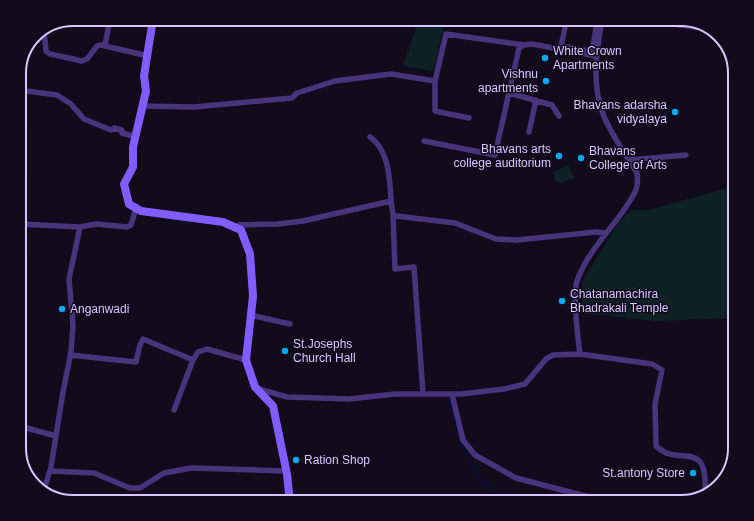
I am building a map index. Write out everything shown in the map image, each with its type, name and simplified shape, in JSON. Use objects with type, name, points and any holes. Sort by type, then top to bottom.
[{"type":"main road","points":[[152,26],[144,76],[146,91],[133,147],[133,167],[124,184],[129,204],[141,211],[223,222],[241,230],[250,254],[253,296],[246,360],[255,387],[273,406],[287,471],[289,495]]},
{"type":"street","points":[[105,46],[109,26]]},
{"type":"street","points":[[565,26],[561,46],[595,53]]},
{"type":"street","points":[[580,354],[576,323],[576,283],[583,267],[635,193],[638,181],[637,173],[603,114],[597,93],[595,53],[597,26]]},
{"type":"street","points":[[595,53],[601,26]]},
{"type":"street","points":[[469,118],[434,111],[435,81],[446,34],[595,53]]},
{"type":"street","points":[[44,36],[46,51],[50,54],[82,61],[87,59],[97,46],[105,46],[148,56]]},
{"type":"street","points":[[424,141],[495,155],[519,48],[524,45]]},
{"type":"street","points":[[143,106],[194,107],[292,98],[297,93],[335,81],[391,74],[435,81]]},
{"type":"street","points":[[26,91],[57,95],[71,104],[84,119],[111,130],[114,128],[122,130],[122,133],[136,137]]},
{"type":"street","points":[[509,93],[552,105],[559,116]]},
{"type":"street","points":[[529,132],[536,100]]},
{"type":"street","points":[[370,137],[376,141],[388,166],[393,214],[395,269],[414,267],[423,394]]},
{"type":"street","points":[[629,160],[686,155]]},
{"type":"street","points":[[235,228],[239,225],[278,224],[303,221],[391,200]]},
{"type":"street","points":[[26,224],[80,226],[96,224],[127,227],[131,225],[136,208]]},
{"type":"street","points":[[393,214],[402,217],[455,223],[496,239],[517,240],[596,232],[606,233]]},
{"type":"street","points":[[45,486],[50,471],[70,355],[72,325],[69,279],[80,226]]},
{"type":"street","points":[[250,315],[290,324]]},
{"type":"street","points":[[70,355],[136,362],[143,339],[193,360]]},
{"type":"street","points":[[174,410],[193,360],[198,352],[207,349],[246,360]]},
{"type":"street","points":[[255,387],[266,392],[287,397],[349,399],[395,394],[452,394],[504,389],[525,384],[546,359],[553,355],[580,354],[652,364],[662,370],[655,404],[656,446],[660,450],[698,459],[702,466],[704,488]]},
{"type":"street","points":[[452,394],[463,440],[475,455],[516,478],[581,495]]},
{"type":"street","points":[[26,428],[56,436]]},
{"type":"street","points":[[50,471],[94,473],[130,488],[140,488],[164,473],[191,468],[287,471]]},
{"type":"green space","points":[[417,26],[444,26],[433,71],[403,66]]},
{"type":"green space","points":[[568,165],[575,178],[560,183],[555,180],[553,172]]},
{"type":"green space","points":[[728,188],[728,318],[656,321],[582,313],[583,280],[619,222],[632,210],[649,210]]},
{"type":"waterway","points":[[448,396],[460,442],[467,456],[480,478],[498,495]]},
{"type":"place","name":"White Crown Apartments","points":[[545,58]]},
{"type":"place","name":"Vishnu apartments","points":[[546,81]]},
{"type":"place","name":"Bhavans adarsha vidyalaya","points":[[675,112]]},
{"type":"place","name":"Bhavans arts college auditorium","points":[[559,156]]},
{"type":"place","name":"Bhavans College of Arts","points":[[581,158]]},
{"type":"place","name":"Chatanamachira Bhadrakali Temple","points":[[562,301]]},
{"type":"place","name":"Anganwadi","points":[[62,309]]},
{"type":"place","name":"St.Josephs Church Hall","points":[[285,351]]},
{"type":"place","name":"Ration Shop","points":[[296,460]]},
{"type":"place","name":"St.antony Store","points":[[693,473]]}]
